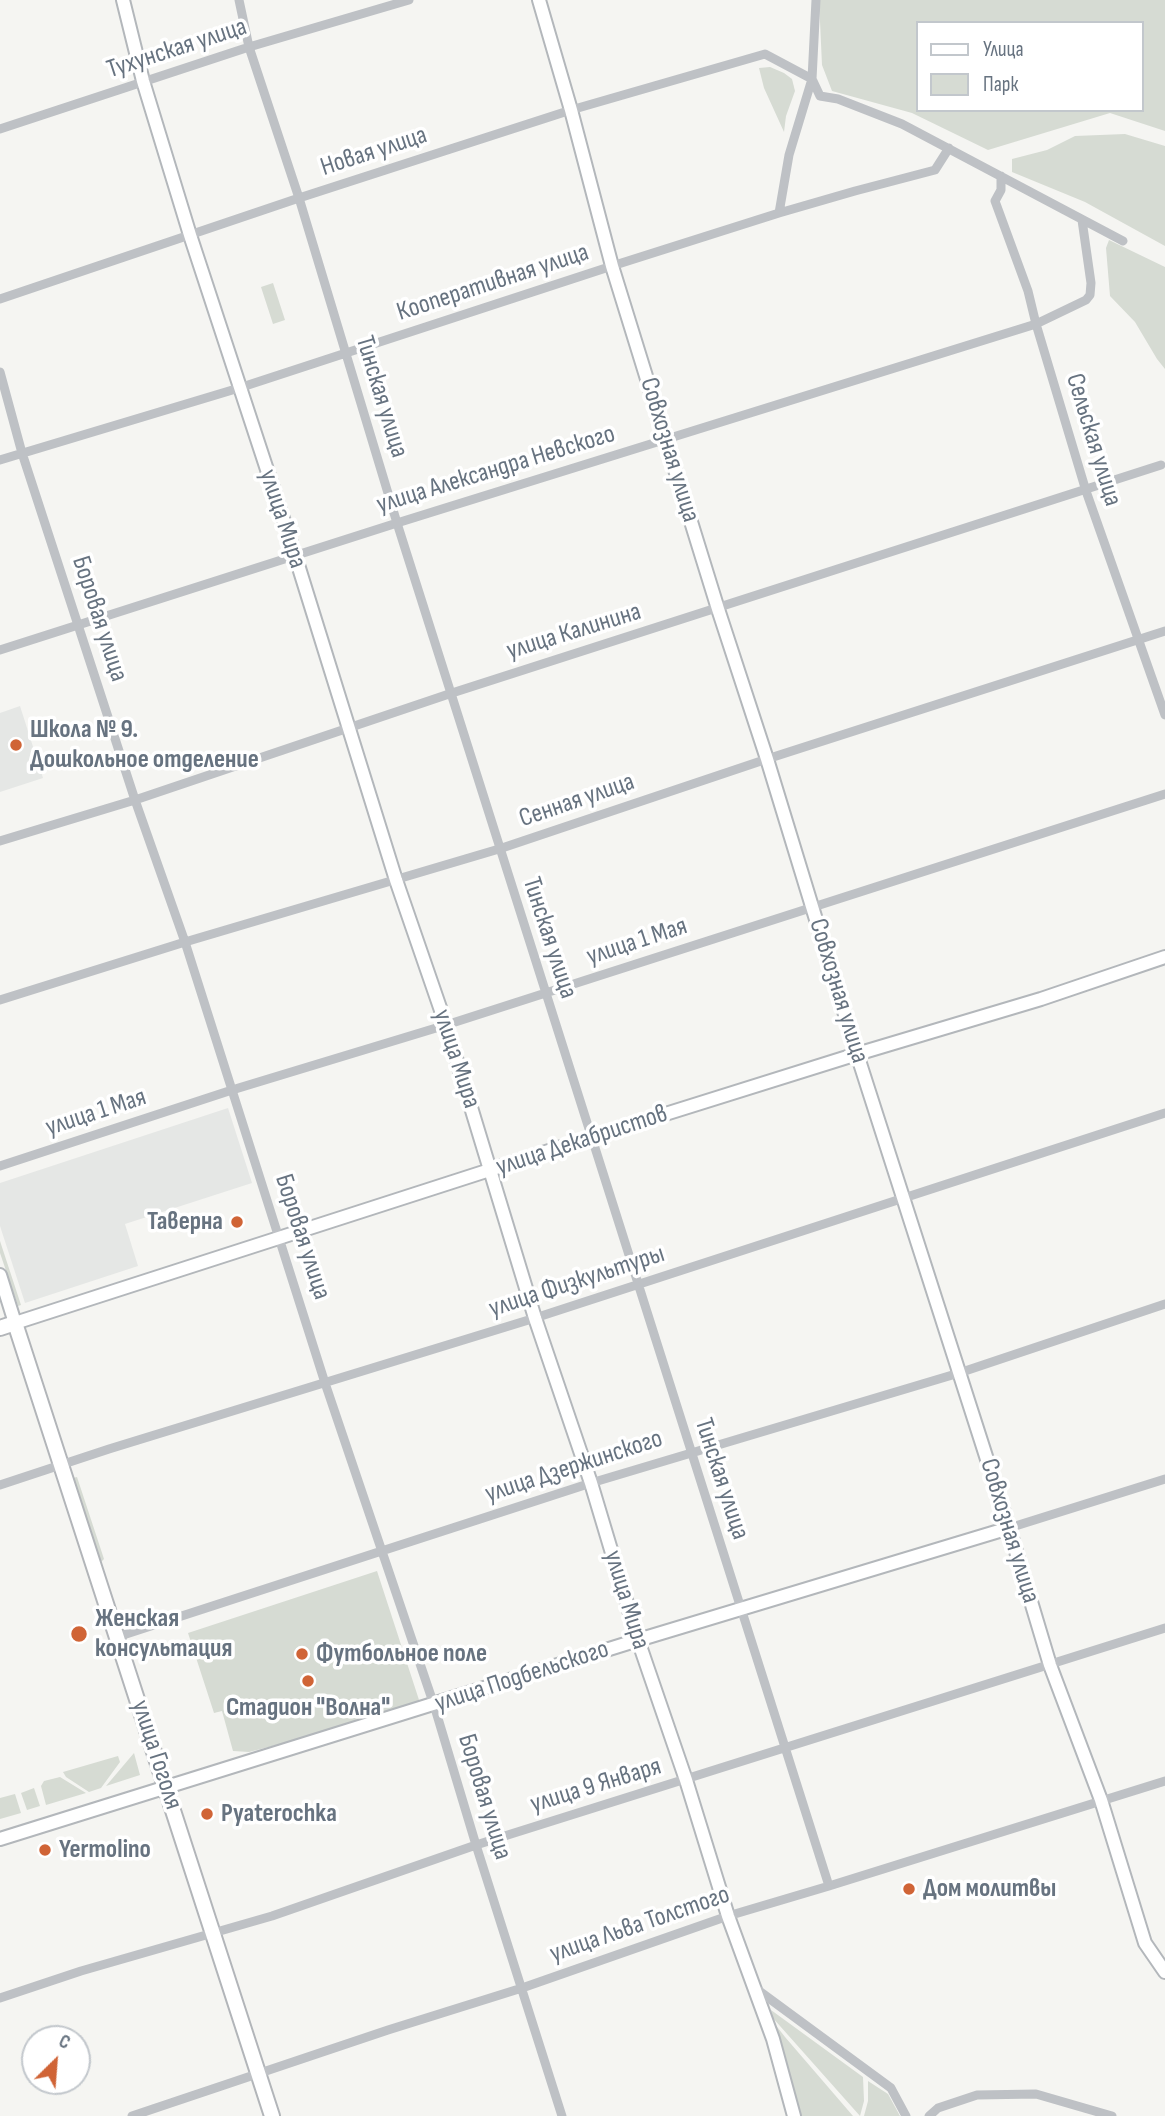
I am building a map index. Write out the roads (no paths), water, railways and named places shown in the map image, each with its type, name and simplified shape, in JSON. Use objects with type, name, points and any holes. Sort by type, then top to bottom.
[{"type":"main road","name":"улица Мира","points":[[123,0],[143,81],[190,235],[295,555],[396,880],[446,1025],[535,1318],[591,1483],[638,1640],[686,1780],[728,1916],[773,2039],[794,2116]]},
{"type":"main road","name":"Совхозная улица","points":[[539,0],[612,266],[1050,1665],[1101,1800],[1145,1943],[1165,1972]]},
{"type":"main road","name":"улица Декабристов","points":[[0,1328],[593,1137],[1041,999],[1165,957]]},
{"type":"main road","name":"улица Гоголя","points":[[0,1275],[272,2116]]},
{"type":"main road","name":"улица Подбельского","points":[[0,1839],[434,1706],[638,1640],[1009,1528]]},
{"type":"street","name":"Тинская улица","points":[[239,0],[249,47],[299,198],[397,523],[829,1886]]},
{"type":"street","name":"Тухунская улица","points":[[0,129],[249,47],[409,0]]},
{"type":"street","points":[[779,214],[789,155],[812,79],[816,0]]},
{"type":"street","name":"Новая улица","points":[[0,299],[571,110],[765,54],[812,79]]},
{"type":"street","points":[[812,79],[820,96]]},
{"type":"street","points":[[806,100],[820,96],[838,100],[902,124],[1123,242]]},
{"type":"street","name":"Кооперативная улица","points":[[0,460],[239,388],[779,214],[935,170],[949,148]]},
{"type":"street","name":"Сельская улица","points":[[1001,176],[1001,190],[995,201],[1028,291],[1035,324],[1086,491],[1165,715]]},
{"type":"street","name":"улица Александра Невского","points":[[0,650],[1035,324],[1086,300],[1090,295],[1091,283],[1082,220]]},
{"type":"street","name":"Боровая улица","points":[[0,372],[22,453],[135,800],[185,942],[326,1383],[434,1706],[562,2116]]},
{"type":"street","name":"улица Калинина","points":[[0,841],[135,800],[452,693],[1161,465]]},
{"type":"street","name":"Сенная улица","points":[[0,1000],[499,849],[767,759],[1165,631]]},
{"type":"street","name":"улица 1 Мая","points":[[0,1166],[1165,794]]},
{"type":"street","name":"улица Физкультуры","points":[[0,1485],[535,1318],[1165,1113]]},
{"type":"street","name":"улица Дзержинского","points":[[117,1637],[591,1483],[959,1373],[1165,1304]]},
{"type":"street","name":"улица Подбельского","points":[[1009,1528],[1165,1479]]},
{"type":"street","name":"улица 9 Января","points":[[0,1998],[81,1971],[272,1916],[476,1845],[1165,1628]]},
{"type":"street","name":"улица Льва Толстого","points":[[132,2116],[522,1988],[728,1916],[1165,1781]]},
{"type":"street","points":[[754,1987],[891,2088],[906,2116]]},
{"type":"street","points":[[929,2116],[938,2108],[977,2095],[1025,2094],[1037,2094],[1112,2116]]},
{"type":"place","name":"Школа № 9. Дошкольное отделение","points":[[16,745]]},
{"type":"place","name":"Таверна","points":[[237,1222]]},
{"type":"place","name":"Женская консультация","points":[[79,1634]]},
{"type":"place","name":"Футбольное поле","points":[[302,1654]]},
{"type":"place","name":"Стадион \"Волна\"","points":[[308,1681]]},
{"type":"place","name":"Pyaterochka","points":[[207,1814]]},
{"type":"place","name":"Yermolino","points":[[45,1850]]},
{"type":"place","name":"Дом молитвы","points":[[909,1889]]}]
